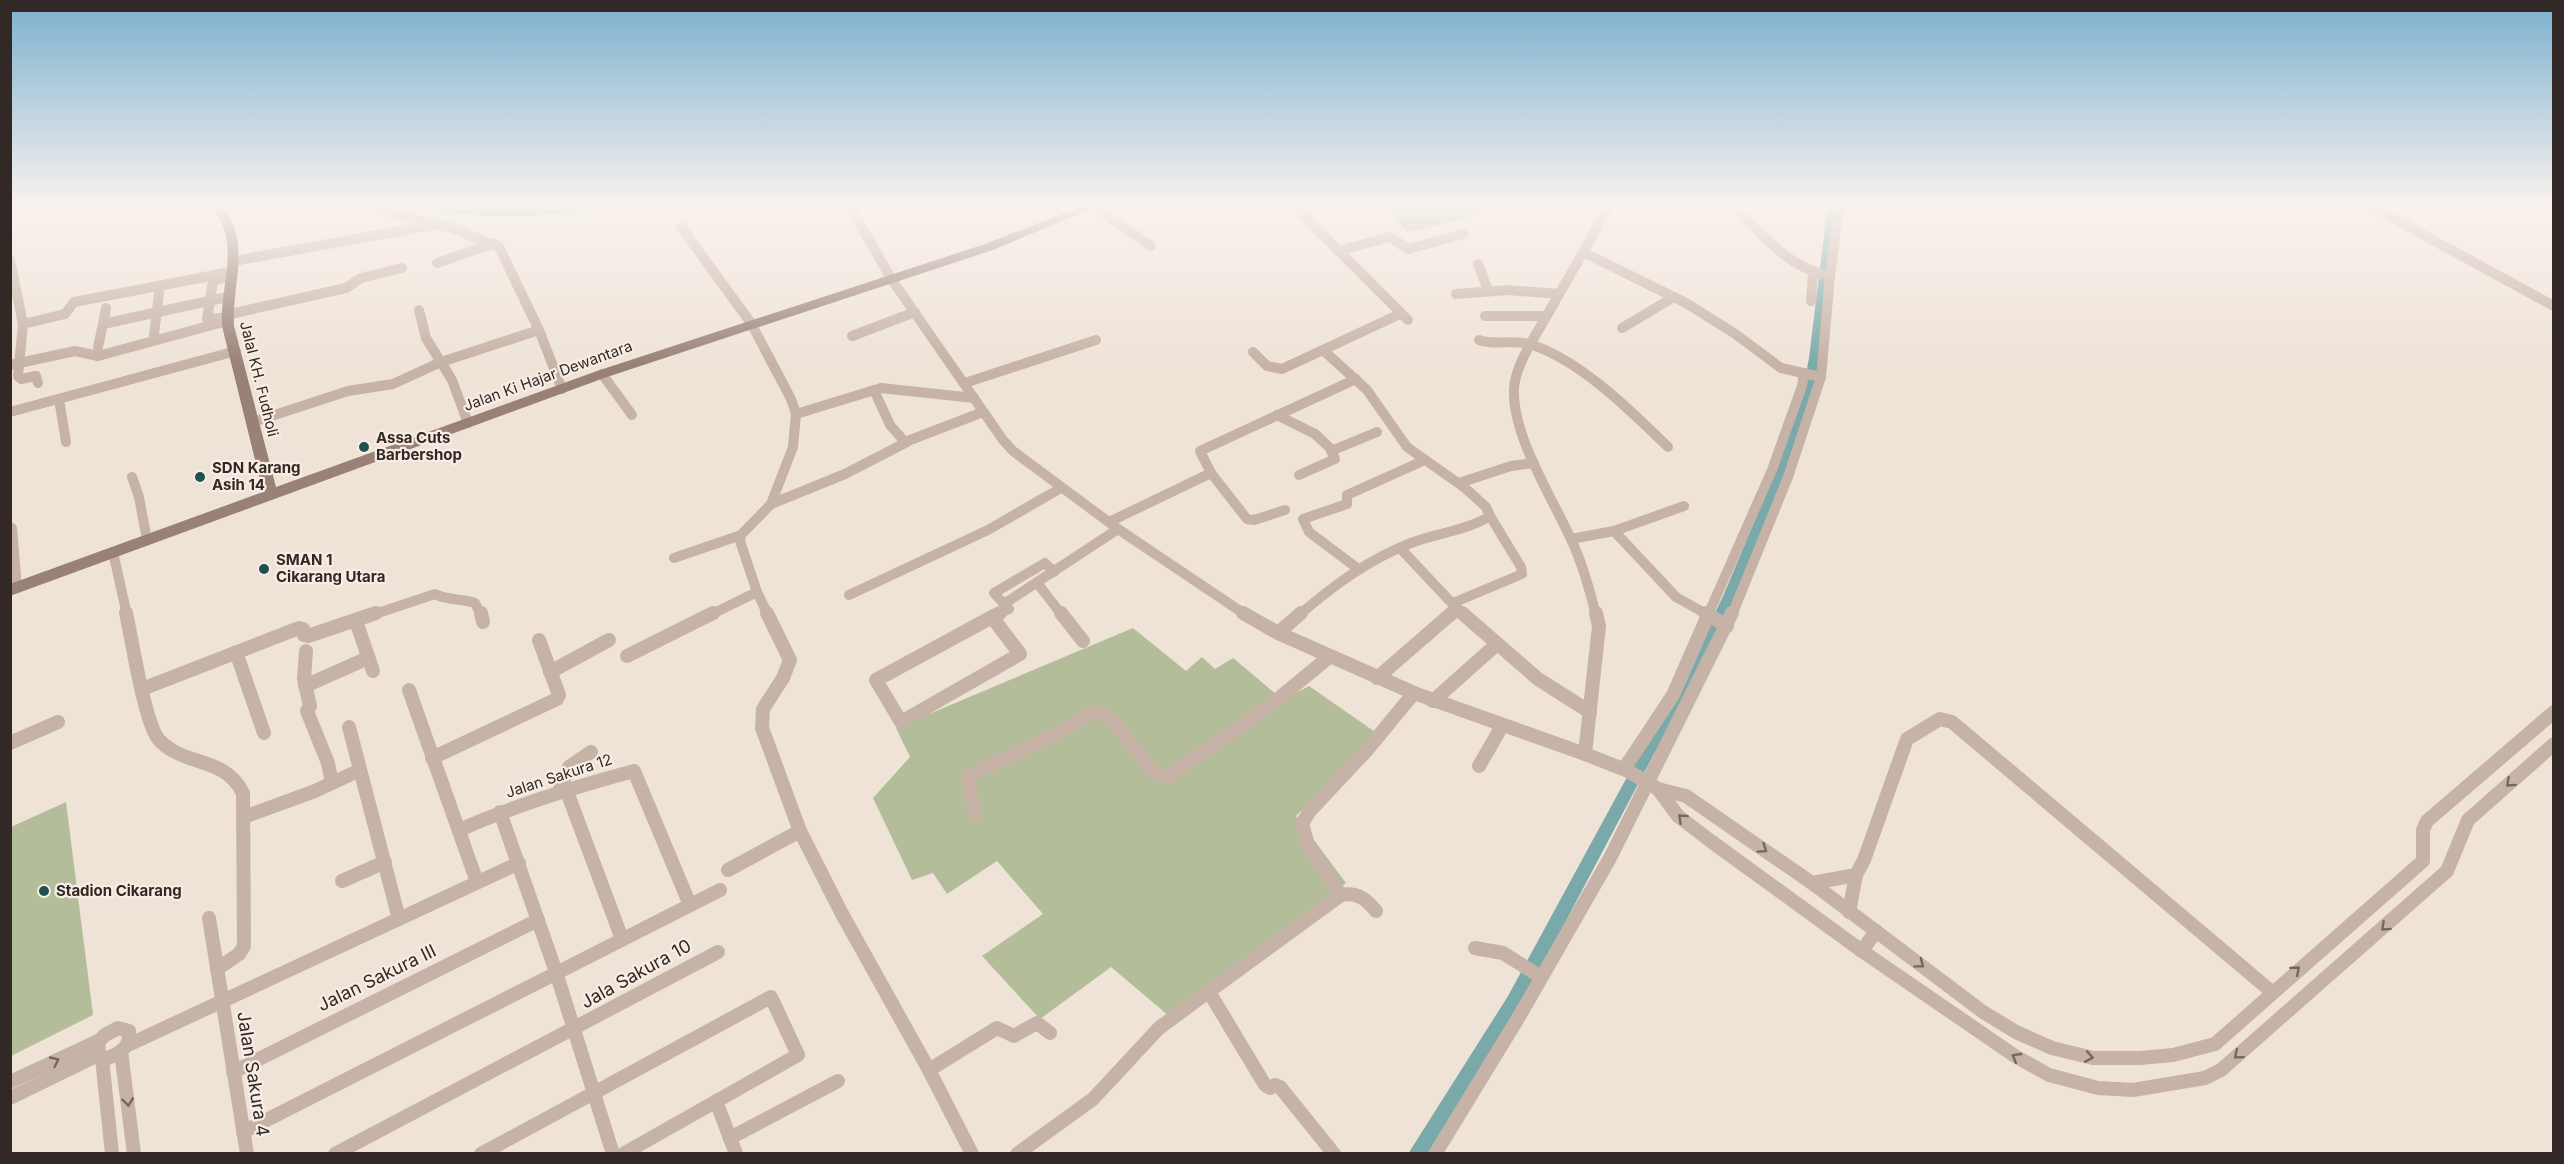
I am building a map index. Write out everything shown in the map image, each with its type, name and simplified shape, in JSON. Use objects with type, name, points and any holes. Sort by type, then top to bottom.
[{"type":"main road","name":"Jalal KH. Fudholi","points":[[233,257],[227,297],[227,318],[271,495]]},
{"type":"main road","name":"Jalan Ki Hajar Dewantara","points":[[14,589],[602,374],[958,257]]},
{"type":"street","points":[[23,324],[66,314],[74,302],[232,270],[279,257]]},
{"type":"street","points":[[437,263],[453,257]]},
{"type":"street","points":[[506,257],[539,330],[562,389]]},
{"type":"street","points":[[674,558],[741,535],[771,504],[793,447],[796,414],[788,393],[752,323],[703,257]]},
{"type":"street","points":[[879,257],[892,280],[983,412],[1014,451],[1114,526],[1244,614],[1278,633],[1377,678],[1433,701],[1585,754],[1626,770],[1648,783],[1686,796],[1812,883],[1983,1012],[2016,1032],[2052,1048],[2092,1058],[2140,1058],[2173,1054],[2215,1044],[2423,861],[2422,831],[2427,821],[2553,712]]},
{"type":"street","points":[[1253,352],[1267,366],[1277,369],[1288,367],[1404,317],[1344,257]]},
{"type":"street","points":[[1580,257],[1531,344],[1516,376],[1514,388],[1515,411],[1534,463],[1571,539],[1587,579],[1599,627],[1585,754]]},
{"type":"street","points":[[1594,257],[1674,297],[1734,333],[1781,368],[1812,375]]},
{"type":"street","points":[[1786,257],[1791,262],[1815,273],[1829,276]]},
{"type":"street","points":[[1435,1154],[1610,858],[1725,625],[1812,375],[1832,257]]},
{"type":"street","points":[[2465,257],[2553,306]]},
{"type":"street","points":[[1478,264],[1488,290]]},
{"type":"street","points":[[12,267],[23,324],[14,364],[19,379],[34,376],[38,378],[38,383]]},
{"type":"street","points":[[14,364],[75,351],[98,356],[227,318],[346,288],[361,278],[402,268]]},
{"type":"street","points":[[227,318],[208,320],[213,282],[232,270]]},
{"type":"street","points":[[1811,302],[1815,273]]},
{"type":"street","points":[[1456,294],[1488,290],[1559,294]]},
{"type":"street","points":[[154,335],[159,293]]},
{"type":"street","points":[[103,324],[227,297]]},
{"type":"street","points":[[1622,328],[1674,297]]},
{"type":"street","points":[[98,347],[106,308]]},
{"type":"street","points":[[419,310],[422,331],[455,386],[468,423]]},
{"type":"street","points":[[852,336],[915,312]]},
{"type":"street","points":[[1485,316],[1546,316]]},
{"type":"street","points":[[254,422],[348,391],[393,384],[441,362],[539,330]]},
{"type":"street","points":[[965,383],[1096,340]]},
{"type":"street","points":[[1479,340],[1531,344],[1595,383],[1668,447]]},
{"type":"street","points":[[1323,350],[1367,390],[1407,447],[1460,483],[1486,507],[1521,567],[1522,573],[1456,606],[1377,678]]},
{"type":"street","points":[[10,412],[236,351]]},
{"type":"street","points":[[602,374],[632,415]]},
{"type":"street","points":[[1626,770],[1673,695],[1779,473],[1802,386],[1812,375]]},
{"type":"street","points":[[1285,510],[1250,521],[1240,512],[1211,473],[1201,454],[1202,449],[1356,379]]},
{"type":"street","points":[[796,414],[884,388],[921,394],[974,398]]},
{"type":"street","points":[[874,390],[887,416],[887,421],[898,436],[907,442]]},
{"type":"street","points":[[59,399],[66,442]]},
{"type":"street","points":[[771,504],[883,457],[907,442],[983,412]]},
{"type":"street","points":[[1277,415],[1283,421],[1302,425],[1331,451],[1335,459],[1299,475]]},
{"type":"street","points":[[1331,451],[1377,432]]},
{"type":"street","points":[[1357,568],[1309,532],[1303,519],[1347,504],[1347,495],[1425,460]]},
{"type":"street","points":[[1460,483],[1511,466],[1534,463]]},
{"type":"street","points":[[1004,604],[1038,584],[1114,526],[1211,473]]},
{"type":"street","points":[[132,477],[139,497],[147,540]]},
{"type":"street","points":[[849,595],[988,530],[1061,488]]},
{"type":"street","points":[[1571,539],[1614,531],[1684,506]]},
{"type":"street","points":[[1278,633],[1337,582],[1357,568],[1400,548],[1490,516]]},
{"type":"street","points":[[12,528],[14,589]]},
{"type":"street","points":[[1614,531],[1676,597],[1725,625]]},
{"type":"street","points":[[741,535],[740,541],[757,592],[790,660],[784,676],[760,715],[776,768],[800,831],[972,1154]]},
{"type":"street","points":[[1400,548],[1456,606],[1537,680],[1589,711]]},
{"type":"street","points":[[113,552],[152,732],[159,743],[174,752],[219,768],[235,777],[243,793],[244,946],[239,954],[217,969]]},
{"type":"street","points":[[993,617],[1020,654],[902,722],[876,680],[993,617],[1009,609],[994,593],[1046,563],[1054,572]]},
{"type":"street","points":[[1038,584],[1083,641]]},
{"type":"street","points":[[627,656],[757,592]]},
{"type":"street","points":[[142,689],[299,628],[303,629],[305,636],[438,594],[447,600],[463,599],[475,603],[480,609],[483,622]]},
{"type":"street","points":[[356,621],[373,671]]},
{"type":"street","points":[[432,758],[557,699],[559,695],[539,640]]},
{"type":"street","points":[[550,672],[609,640]]},
{"type":"street","points":[[1433,701],[1497,644]]},
{"type":"street","points":[[306,651],[305,686],[310,706],[307,711],[328,763],[332,783]]},
{"type":"street","points":[[236,652],[264,733]]},
{"type":"street","points":[[975,814],[968,781],[970,775],[1054,735],[1094,712],[1107,715],[1154,772],[1168,777],[1272,704],[1329,657]]},
{"type":"street","points":[[305,686],[369,658]]},
{"type":"street","points":[[409,690],[477,882]]},
{"type":"street","points":[[1341,895],[1308,845],[1302,824],[1309,812],[1367,750],[1414,693]]},
{"type":"street","points":[[1849,912],[1856,875],[1864,860],[1907,739],[1940,719],[1946,720],[2272,992]]},
{"type":"street","points":[[10,743],[58,722]]},
{"type":"street","points":[[1479,766],[1502,726]]},
{"type":"street","points":[[350,727],[399,919]]},
{"type":"street","points":[[1648,783],[1678,816],[1862,951],[2015,1056],[2049,1075],[2098,1088],[2133,1090],[2205,1078],[2221,1070],[2447,871],[2468,820],[2553,744]]},
{"type":"street","points":[[591,752],[576,759],[568,766],[562,790],[622,939]]},
{"type":"street","points":[[244,817],[360,770]]},
{"type":"street","name":"Jalan Sakura 12","points":[[459,830],[500,812],[562,790],[630,771],[636,772],[690,905]]},
{"type":"street","points":[[500,812],[556,972],[572,1031],[613,1154]]},
{"type":"street","points":[[728,870],[800,831]]},
{"type":"street","points":[[1726,851],[1743,836]]},
{"type":"street","points":[[342,881],[385,862]]},
{"type":"street","points":[[100,1051],[108,1058],[222,1001],[519,863]]},
{"type":"street","points":[[1812,883],[1856,875]]},
{"type":"street","points":[[243,1132],[720,890]]},
{"type":"street","points":[[1017,1154],[1093,1099],[1159,1028],[1341,895],[1352,892],[1362,896],[1376,911]]},
{"type":"street","name":"Jalan Sakura 4","points":[[209,918],[247,1154]]},
{"type":"street","name":"Jalan Sakura III","points":[[233,1072],[538,920]]},
{"type":"street","points":[[1862,951],[1876,931]]},
{"type":"street","points":[[1475,948],[1503,953],[1539,975]]},
{"type":"street","name":"Jala Sakura 10","points":[[335,1154],[718,952]]},
{"type":"street","points":[[1209,992],[1265,1085],[1270,1088],[1275,1085],[1280,1087],[1334,1154]]},
{"type":"street","points":[[481,1154],[771,997],[798,1055],[623,1154]]},
{"type":"street","points":[[929,1070],[997,1028],[1006,1037],[1012,1037],[1037,1023],[1050,1034]]},
{"type":"street","points":[[10,1098],[100,1051],[112,1030],[124,1028],[130,1035],[124,1048],[134,1154]]},
{"type":"street","points":[[10,1082],[100,1051]]},
{"type":"street","points":[[100,1051],[112,1154]]},
{"type":"street","points":[[716,1101],[733,1146],[838,1081]]},
{"type":"green space","points":[[1133,628],[1186,671],[1202,657],[1215,669],[1233,658],[1283,700],[1309,686],[1378,734],[1296,816],[1346,883],[1169,1016],[1111,967],[1040,1019],[982,956],[1043,914],[997,861],[947,894],[933,873],[912,880],[873,798],[910,757],[896,728]]},
{"type":"green space","name":"Stadion Cikarang","points":[[66,802],[93,1015],[11,1056],[11,827]]},
{"type":"waterway","points":[[1417,1154],[1514,1002],[1650,748],[1690,681],[1731,594],[1786,460],[1808,394],[1815,358],[1827,257]]},
{"type":"place","name":"Assa Cuts Barbershop","points":[[364,447]]},
{"type":"place","name":"SDN Karang Asih 14","points":[[200,477]]},
{"type":"place","name":"SMAN 1 Cikarang Utara","points":[[264,569]]},
{"type":"place","name":"Stadion Cikarang","points":[[44,891]]}]
